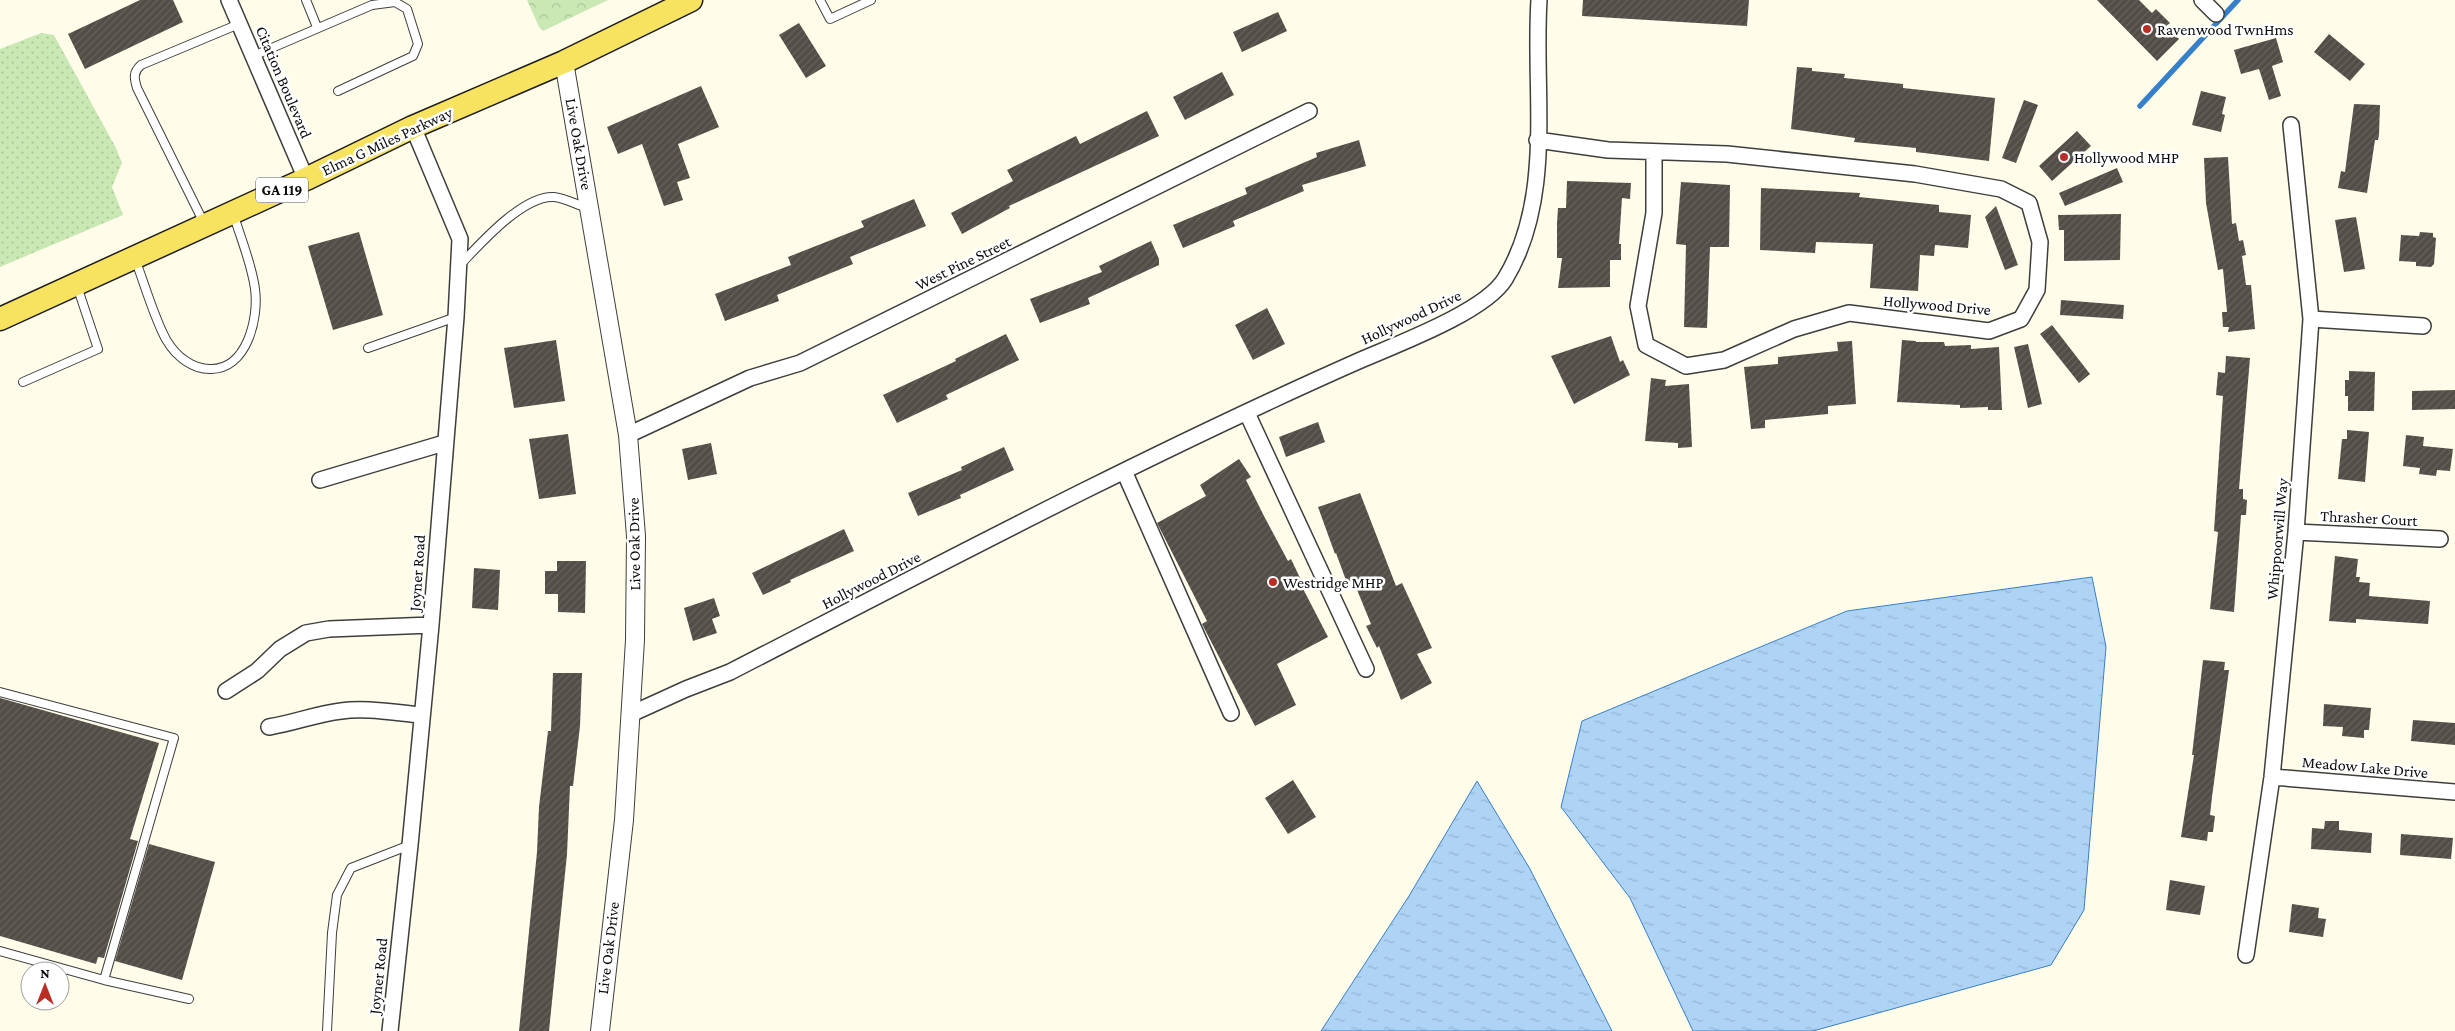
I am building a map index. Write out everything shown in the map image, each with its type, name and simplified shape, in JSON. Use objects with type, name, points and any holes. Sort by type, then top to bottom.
[{"type":"main road","name":"Elma G Miles Parkway","points":[[0,318],[306,179],[413,127],[564,62],[691,0]]},
{"type":"street","name":"Citation Boulevard","points":[[229,0],[306,179]]},
{"type":"street","name":"Hollywood Drive","points":[[631,714],[730,672],[1038,512],[1247,413],[1466,313],[1503,282],[1524,243],[1536,178],[1539,0]]},
{"type":"street","points":[[2202,0],[2216,14]]},
{"type":"street","name":"Live Oak Drive","points":[[564,62],[628,436],[636,536],[635,640],[624,820],[600,1031]]},
{"type":"street","name":"West Pine Street","points":[[628,436],[750,378],[800,363],[1309,111]]},
{"type":"street","name":"Whippoorwill Way","points":[[2246,955],[2272,777],[2296,532],[2311,319],[2291,125]]},
{"type":"street","name":"Joyner Road","points":[[390,1031],[431,625],[444,443],[456,317],[460,239],[413,127]]},
{"type":"street","name":"Hollywood Drive","points":[[1537,140],[1608,150],[1727,154],[1915,174],[2001,189],[2029,203],[2040,242],[2037,290],[2021,319],[1989,331],[1849,313],[1794,328],[1724,360],[1686,366],[1646,345],[1638,306],[1654,213],[1654,152]]},
{"type":"street","points":[[2311,319],[2423,326]]},
{"type":"street","points":[[1247,413],[1366,669]]},
{"type":"street","points":[[320,480],[444,443]]},
{"type":"street","points":[[1124,471],[1231,713]]},
{"type":"street","name":"Thrasher Court","points":[[2296,532],[2440,539]]},
{"type":"street","points":[[226,691],[256,671],[280,649],[306,633],[328,629],[431,625]]},
{"type":"street","points":[[269,727],[294,723],[318,714],[344,710],[422,715]]},
{"type":"street","name":"Meadow Lake Drive","points":[[2272,777],[2455,792]]},
{"type":"lane","points":[[306,0],[317,27]]},
{"type":"lane","points":[[820,0],[830,19],[871,0]]},
{"type":"lane","points":[[254,56],[317,27],[372,5],[395,2],[407,9],[418,44],[413,56],[338,91]]},
{"type":"lane","points":[[205,225],[137,88],[134,78],[135,70],[141,65],[239,24]]},
{"type":"lane","points":[[459,266],[509,218],[531,203],[553,197],[590,208]]},
{"type":"lane","points":[[135,257],[167,341],[179,356],[195,366],[211,369],[224,367],[237,360],[248,339],[254,313],[255,289],[233,212]]},
{"type":"lane","points":[[23,382],[98,349],[76,284]]},
{"type":"lane","points":[[368,348],[456,317]]},
{"type":"lane","points":[[0,692],[174,738],[104,980]]},
{"type":"lane","points":[[327,1031],[332,933],[337,895],[352,868],[410,845]]},
{"type":"lane","points":[[0,951],[104,980],[189,1000]]},
{"type":"green space","points":[[527,0],[608,0],[543,31],[539,27]]},
{"type":"green space","points":[[41,33],[54,35],[116,148],[122,163],[112,187],[123,215],[0,267],[0,49]]},
{"type":"water","points":[[2092,577],[2106,647],[2084,910],[2051,965],[1813,1031],[1693,1031],[1630,898],[1561,807],[1582,721],[1847,611]]},
{"type":"water","points":[[1477,781],[1530,869],[1612,1031],[1321,1031],[1409,896]]},
{"type":"building","points":[[140,0],[173,0],[183,22],[85,69],[68,34]]},
{"type":"building","points":[[1583,0],[1749,0],[1747,26],[1582,16]]},
{"type":"building","name":"Ravenwood TwnHms","points":[[2097,0],[2139,0],[2152,13],[2156,9],[2170,23],[2166,26],[2179,39],[2157,61]]},
{"type":"building","points":[[1278,12],[1287,31],[1242,52],[1233,32]]},
{"type":"building","points":[[799,23],[826,66],[806,78],[779,35]]},
{"type":"building","points":[[2329,34],[2365,64],[2350,81],[2314,52]]},
{"type":"building","points":[[2276,38],[2283,62],[2272,66],[2281,96],[2269,100],[2259,69],[2241,74],[2234,50]]},
{"type":"building","points":[[1797,67],[1812,68],[1812,71],[1845,74],[1844,78],[1903,84],[1903,88],[1995,98],[1989,161],[1916,152],[1916,148],[1854,142],[1855,138],[1791,129]]},
{"type":"building","points":[[1222,72],[1234,95],[1185,120],[1173,97]]},
{"type":"building","points":[[701,86],[719,127],[678,144],[690,178],[677,182],[683,200],[664,206],[642,144],[618,154],[607,127]]},
{"type":"building","points":[[2201,91],[2226,97],[2222,114],[2225,115],[2221,132],[2192,125]]},
{"type":"building","points":[[2024,100],[2038,105],[2016,163],[2002,158]]},
{"type":"building","points":[[2354,104],[2380,105],[2379,135],[2378,140],[2375,140],[2367,193],[2338,188],[2341,171],[2345,172]]},
{"type":"building","points":[[1147,111],[1159,136],[1009,206],[1010,208],[962,234],[951,213],[1013,181],[1007,170],[1076,136],[1080,144]]},
{"type":"building","name":"Hollywood MHP","points":[[2077,131],[2091,146],[2052,181],[2039,166]]},
{"type":"building","points":[[1359,140],[1366,166],[1302,185],[1304,191],[1233,221],[1235,226],[1183,248],[1173,225],[1247,194],[1245,188],[1317,157],[1316,153]]},
{"type":"building","points":[[2228,157],[2232,224],[2236,223],[2239,241],[2243,240],[2246,255],[2242,256],[2246,285],[2251,285],[2255,329],[2228,332],[2229,327],[2223,327],[2222,312],[2227,312],[2223,269],[2218,270],[2206,203],[2204,158]]},
{"type":"building","points":[[2117,168],[2123,182],[2065,206],[2059,193]]},
{"type":"building","points":[[1567,181],[1631,183],[1630,199],[1622,198],[1619,244],[1621,244],[1621,260],[1610,260],[1610,287],[1558,288],[1562,258],[1557,258],[1558,208],[1566,208]]},
{"type":"building","points":[[1681,182],[1730,185],[1729,247],[1710,247],[1707,328],[1684,327],[1686,245],[1676,244]]},
{"type":"building","points":[[1761,188],[1860,193],[1859,197],[1939,205],[1939,212],[1971,215],[1968,248],[1935,245],[1934,256],[1920,255],[1918,291],[1870,288],[1873,244],[1816,242],[1815,253],[1760,250]]},
{"type":"building","points":[[914,199],[926,226],[850,257],[853,264],[777,295],[779,301],[725,321],[715,294],[791,265],[788,257],[864,227],[861,221]]},
{"type":"building","points":[[1996,206],[2018,265],[2005,270],[1985,217]]},
{"type":"building","points":[[2121,214],[2120,260],[2064,261],[2064,230],[2059,230],[2058,215]]},
{"type":"building","points":[[2356,217],[2365,269],[2344,272],[2335,220]]},
{"type":"building","points":[[359,232],[383,315],[333,330],[308,246]]},
{"type":"building","points":[[2420,232],[2433,233],[2433,237],[2436,238],[2434,264],[2431,267],[2416,266],[2416,262],[2399,261],[2401,235],[2419,236]]},
{"type":"building","points":[[1151,241],[1159,259],[1159,265],[1088,298],[1090,304],[1040,323],[1030,299],[1102,272],[1099,266]]},
{"type":"building","points":[[2061,300],[2124,305],[2123,319],[2060,315]]},
{"type":"building","points":[[1267,308],[1285,344],[1253,360],[1235,325]]},
{"type":"building","points":[[2052,325],[2090,374],[2079,383],[2040,334]]},
{"type":"building","points":[[1006,334],[1019,360],[946,395],[948,399],[897,423],[883,395],[956,361],[955,359]]},
{"type":"building","points":[[1611,336],[1620,362],[1623,360],[1630,375],[1574,404],[1551,356]]},
{"type":"building","points":[[556,340],[565,401],[514,408],[504,348]]},
{"type":"building","points":[[1902,340],[1944,342],[1945,346],[1971,345],[1971,349],[1999,347],[2002,410],[1988,410],[1988,407],[1960,408],[1960,405],[1897,402]]},
{"type":"building","points":[[1852,341],[1856,404],[1828,406],[1828,414],[1765,420],[1765,428],[1751,429],[1744,367],[1778,364],[1778,357],[1838,351],[1837,342]]},
{"type":"building","points":[[2028,344],[2042,404],[2028,408],[2014,347]]},
{"type":"building","points":[[2226,356],[2250,358],[2239,489],[2243,489],[2243,499],[2247,500],[2246,515],[2241,515],[2234,612],[2210,609],[2218,532],[2214,531],[2223,396],[2216,395],[2218,372],[2225,373]]},
{"type":"building","points":[[2349,371],[2375,372],[2374,411],[2348,411],[2348,396],[2345,396],[2345,380],[2349,380]]},
{"type":"building","points":[[1651,378],[1666,380],[1665,386],[1689,384],[1692,447],[1678,448],[1678,443],[1645,441]]},
{"type":"building","points":[[2455,390],[2455,409],[2412,410],[2412,391]]},
{"type":"building","points":[[1318,422],[1325,442],[1286,457],[1279,437]]},
{"type":"building","points":[[2347,430],[2369,432],[2365,482],[2338,479],[2342,439],[2347,439]]},
{"type":"building","points":[[568,434],[576,494],[539,499],[529,439]]},
{"type":"building","points":[[2406,435],[2424,437],[2423,446],[2453,449],[2450,471],[2437,470],[2436,476],[2419,474],[2420,468],[2403,466]]},
{"type":"building","points":[[711,443],[717,474],[688,480],[682,449]]},
{"type":"building","points":[[1004,447],[1014,470],[960,495],[961,498],[918,516],[908,493],[962,470],[961,467]]},
{"type":"building","points":[[1239,459],[1251,477],[1246,480],[1265,518],[1288,561],[1291,559],[1301,580],[1299,581],[1328,637],[1277,664],[1296,705],[1255,726],[1202,624],[1207,621],[1157,523],[1206,496],[1200,485]]},
{"type":"building","points":[[1360,493],[1396,586],[1402,583],[1432,648],[1417,654],[1432,683],[1401,700],[1379,646],[1377,648],[1366,626],[1371,624],[1353,580],[1347,583],[1318,507]]},
{"type":"building","points":[[844,529],[854,551],[790,580],[791,582],[763,595],[752,573]]},
{"type":"building","points":[[2335,556],[2358,559],[2356,577],[2360,577],[2359,582],[2370,583],[2369,596],[2430,601],[2428,624],[2356,619],[2356,623],[2329,621]]},
{"type":"building","points":[[557,561],[586,561],[585,613],[558,612],[558,594],[545,594],[545,571],[557,571]]},
{"type":"building","points":[[474,568],[500,570],[498,610],[472,608]]},
{"type":"building","points":[[714,598],[720,616],[712,619],[717,633],[693,641],[684,608]]},
{"type":"building","points":[[2203,660],[2225,662],[2224,670],[2229,670],[2210,815],[2215,816],[2213,832],[2208,832],[2207,841],[2181,837],[2194,755],[2192,755]]},
{"type":"building","points":[[553,673],[582,673],[580,726],[573,786],[570,786],[567,854],[549,1031],[519,1031],[537,852],[539,807],[548,731],[551,731]]},
{"type":"building","points":[[0,698],[159,743],[130,839],[138,841],[104,958],[98,957],[96,964],[0,936]]},
{"type":"building","points":[[2324,704],[2371,708],[2369,730],[2364,730],[2364,738],[2342,736],[2343,727],[2323,726]]},
{"type":"building","points":[[2413,720],[2455,723],[2455,745],[2411,741]]},
{"type":"building","points":[[1293,780],[1316,817],[1288,834],[1265,798]]},
{"type":"building","points":[[2325,821],[2339,821],[2339,830],[2372,833],[2371,853],[2311,849],[2312,828],[2324,829]]},
{"type":"building","points":[[2401,834],[2453,838],[2451,859],[2400,855]]},
{"type":"building","points":[[149,844],[215,862],[182,980],[115,961]]},
{"type":"building","points":[[2170,880],[2205,886],[2200,915],[2166,910]]},
{"type":"building","points":[[2292,904],[2319,908],[2318,918],[2326,919],[2323,937],[2289,932]]},
{"type":"waterway","points":[[2140,106],[2238,0]]},
{"type":"place","name":"Ravenwood TwnHms","points":[[2147,29]]},
{"type":"place","name":"Hollywood MHP","points":[[2064,157]]},
{"type":"place","name":"Westridge MHP","points":[[1273,582]]}]
